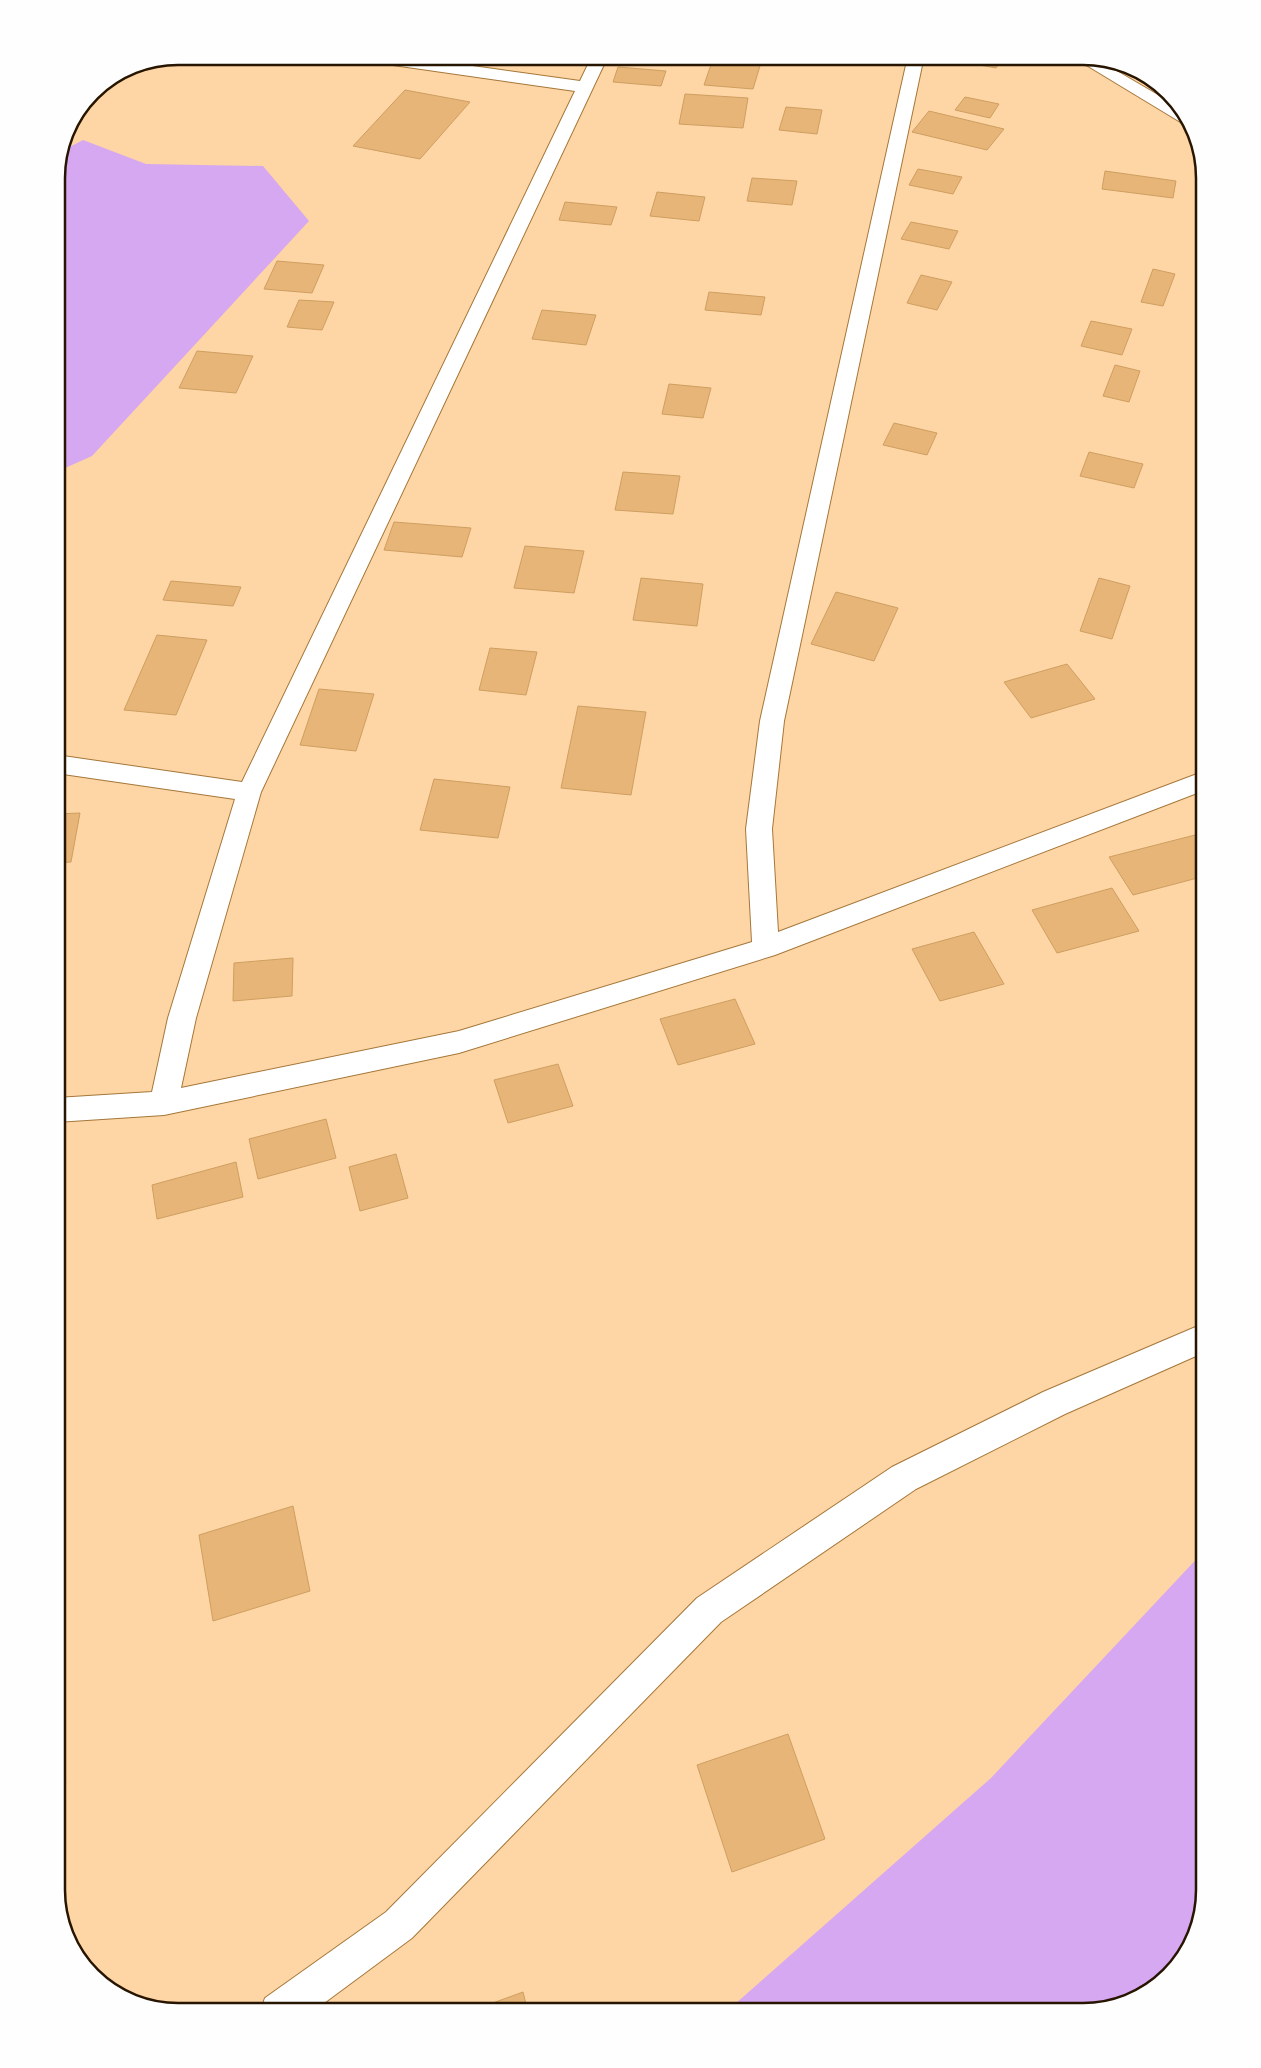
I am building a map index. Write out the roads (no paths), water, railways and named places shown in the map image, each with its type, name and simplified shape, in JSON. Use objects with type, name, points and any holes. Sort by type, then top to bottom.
[{"type":"street","points":[[428,65],[585,88]]},
{"type":"street","points":[[164,1103],[182,1018],[248,792],[596,65]]},
{"type":"street","points":[[766,948],[759,829],[772,721],[914,65]]},
{"type":"street","points":[[1098,66],[1173,110]]},
{"type":"street","points":[[65,765],[248,792]]},
{"type":"street","points":[[65,1109],[164,1103],[459,1042],[766,948],[1196,783]]},
{"type":"street","points":[[291,2003],[399,1925],[709,1610],[904,1478],[1054,1403],[1196,1341]]}]
